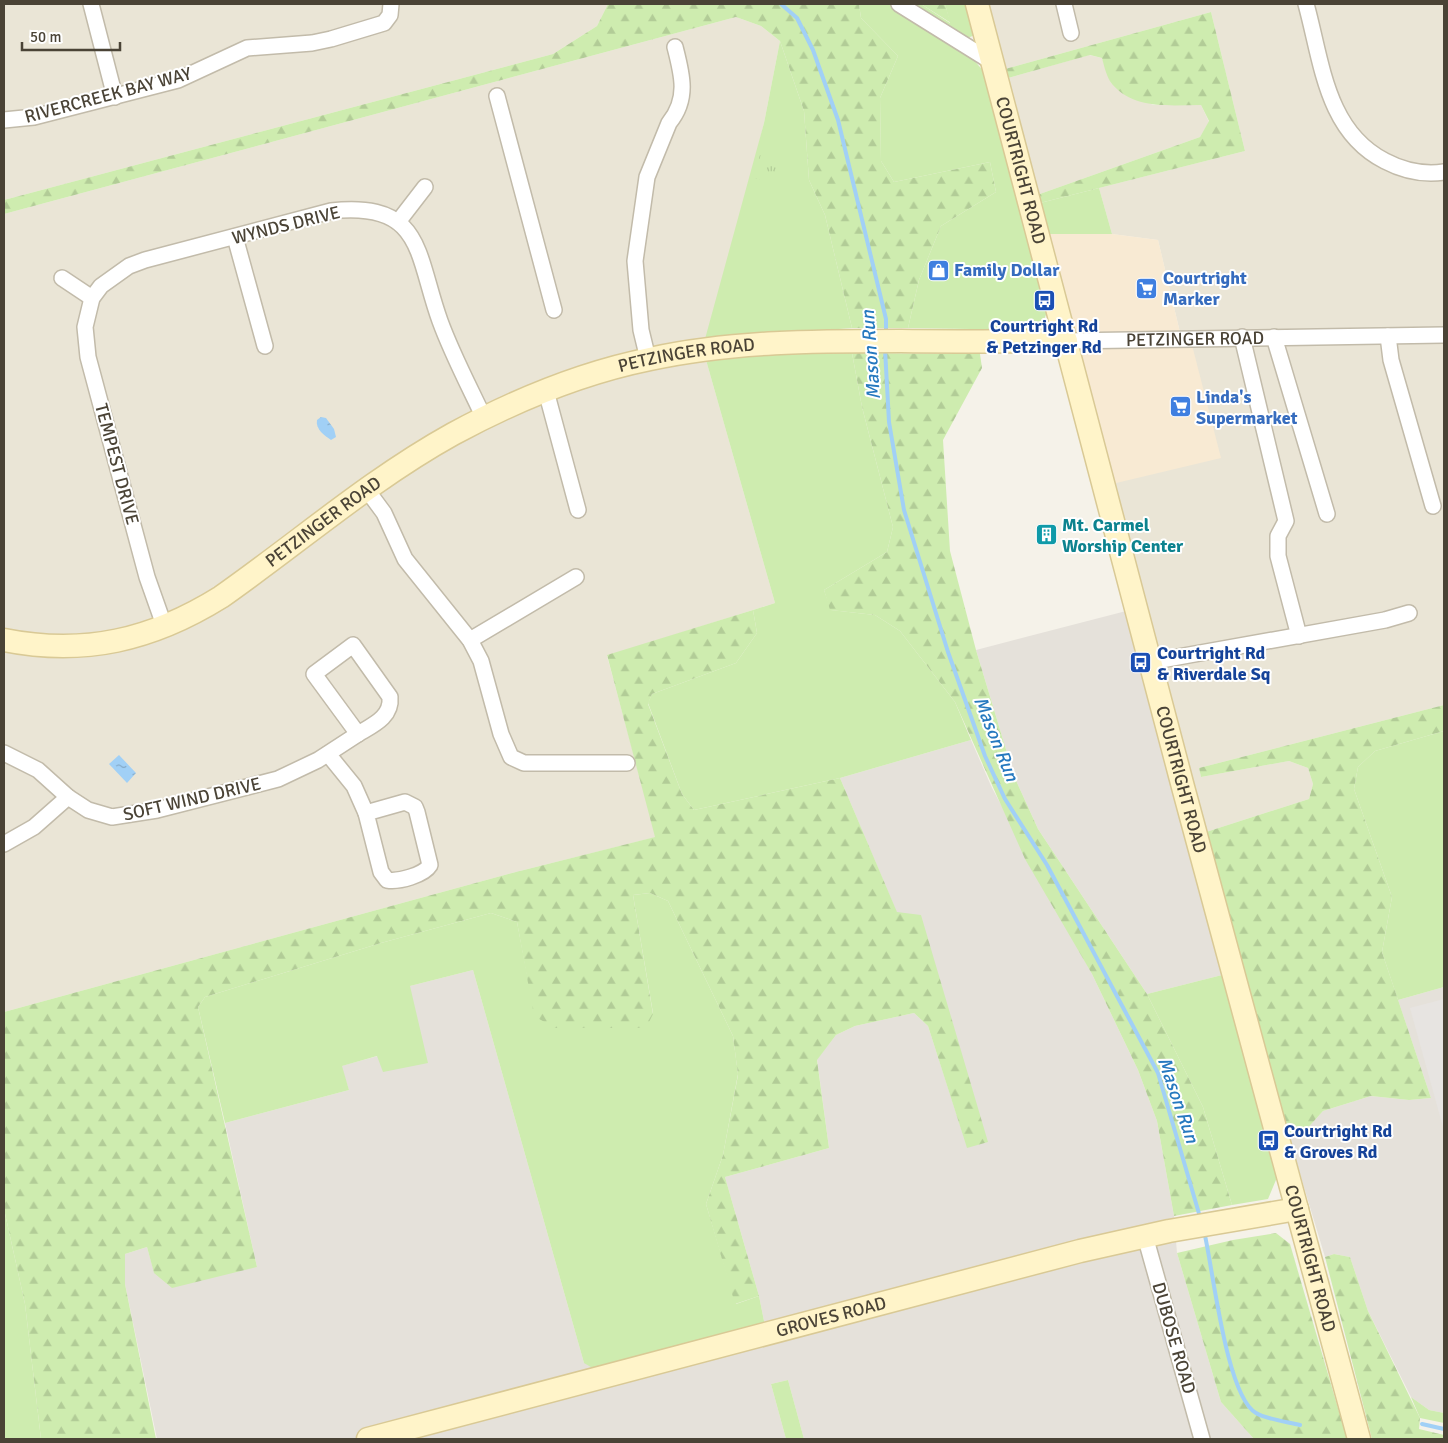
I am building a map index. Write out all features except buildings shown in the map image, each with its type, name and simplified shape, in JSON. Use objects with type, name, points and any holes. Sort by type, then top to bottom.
[{"type":"street","points":[[91,4],[115,96]]},
{"type":"street","name":"RIVERCREEK BAY WAY","points":[[4,120],[34,117],[178,80],[247,48],[312,43],[384,23],[390,15],[391,4]]},
{"type":"street","points":[[899,4],[992,62]]},
{"type":"street","name":"COURTRIGHT ROAD","points":[[977,4],[1150,662],[1359,1439]]},
{"type":"street","points":[[1064,4],[1071,33]]},
{"type":"street","points":[[1306,4],[1331,98],[1342,123],[1359,144],[1374,156],[1410,172],[1444,172]]},
{"type":"street","points":[[648,359],[642,330],[635,261],[647,177],[669,123],[675,116],[683,96],[682,75],[675,47]]},
{"type":"street","points":[[497,96],[554,310]]},
{"type":"street","points":[[398,222],[425,188]]},
{"type":"street","name":"WYNDS DRIVE","points":[[92,298],[101,286],[129,266],[144,260],[235,238],[331,211],[373,212],[398,222],[409,234],[421,254],[444,331],[484,418]]},
{"type":"street","points":[[235,238],[264,346]]},
{"type":"street","points":[[62,278],[92,298]]},
{"type":"street","name":"TEMPEST DRIVE","points":[[92,298],[85,327],[88,357],[147,577],[165,628]]},
{"type":"street","name":"PETZINGER ROAD","points":[[4,640],[52,646],[86,646],[117,642],[165,628],[194,614],[221,597],[414,458],[484,418],[546,391],[592,374],[648,359],[696,351],[779,343],[1444,335]]},
{"type":"street","points":[[1388,336],[1391,360],[1433,506]]},
{"type":"street","points":[[1242,337],[1286,520],[1278,536],[1278,556],[1299,636]]},
{"type":"street","points":[[1274,337],[1327,514]]},
{"type":"street","points":[[546,391],[578,510]]},
{"type":"street","points":[[368,490],[384,512],[406,559],[470,640],[481,661],[501,734],[511,757],[524,763],[626,763]]},
{"type":"street","points":[[470,640],[576,577]]},
{"type":"street","points":[[1150,662],[1385,620],[1409,613]]},
{"type":"street","name":"SOFT WIND DRIVE","points":[[4,753],[38,770],[68,797],[88,810],[112,817],[157,810],[278,779],[328,754],[381,719],[388,713],[391,705],[390,697],[353,645],[314,674],[358,734]]},
{"type":"street","points":[[328,754],[354,786],[366,813],[383,877],[392,881],[427,870],[430,859],[415,807],[405,802],[366,813]]},
{"type":"street","points":[[4,844],[34,827],[68,797]]},
{"type":"street","name":"GROVES ROAD","points":[[368,1439],[1033,1263],[1145,1236],[1297,1209]]},
{"type":"street","name":"DUBOSE ROAD","points":[[1145,1236],[1202,1439]]},
{"type":"shaded area","points":[[4,4],[608,4],[597,26],[553,54],[4,200]]},
{"type":"shaded area","points":[[988,4],[1444,4],[1444,705],[1199,768],[1201,777],[1289,761],[1308,768],[1313,784],[1309,799],[1203,833],[1112,484],[1183,345],[1158,240],[1112,234],[1099,188],[1245,151],[1211,12],[1005,69]]},
{"type":"shaded area","points":[[736,17],[761,26],[780,41],[764,123],[706,360],[775,603],[607,656],[656,837],[512,873],[4,1012],[4,214]]},
{"type":"shaded area","points":[[1089,55],[1102,58],[1111,83],[1153,105],[1201,105],[1209,122],[1200,137],[1037,195],[1008,78]]},
{"type":"shaded area","points":[[1047,234],[1112,234],[1158,240],[1183,345],[1192,345],[1221,458],[1112,484]]},
{"type":"shaded area","points":[[1130,610],[1226,974],[1147,994],[1038,829],[1014,776],[976,650]]},
{"type":"shaded area","points":[[971,740],[992,788],[1092,974],[1138,1070],[1157,1121],[1174,1216],[1177,1253],[1221,1402],[1254,1439],[804,1439],[788,1380],[771,1384],[786,1439],[157,1439],[125,1284],[125,1254],[147,1247],[154,1272],[257,1267],[225,1123],[349,1090],[341,1066],[378,1056],[410,986],[473,970],[584,1363],[765,1326],[759,1296],[725,1177],[829,1148],[817,1059],[836,1035],[855,1026],[914,1013],[928,1026],[967,1147],[897,913],[840,778]]},
{"type":"shaded area","points":[[1444,987],[1444,1413],[1429,1410],[1411,1397],[1368,1311],[1350,1257],[1334,1254],[1325,1257],[1289,1137],[1305,1131],[1323,1111],[1371,1096],[1409,1100],[1431,1098],[1398,1000]]},
{"type":"shaded area","points":[[1444,999],[1444,1127],[1443,1127],[1410,1008]]},
{"type":"green space","points":[[608,4],[859,4],[861,18],[898,56],[880,98],[881,161],[894,182],[990,162],[996,192],[941,226],[919,280],[908,328],[852,328],[825,215],[809,180],[804,111],[780,41],[761,26],[736,17],[4,214],[4,200],[553,54],[597,26]]},
{"type":"green space","points":[[859,4],[891,4],[968,53],[990,79],[1048,310],[1043,322],[1031,330],[908,328],[919,280],[941,226],[996,192],[990,162],[894,182],[881,161],[880,98],[898,56],[861,18]]},
{"type":"green space","points":[[907,4],[921,4],[950,23],[945,4],[966,4],[975,35],[965,39]]},
{"type":"green space","points":[[921,4],[945,4],[951,23]]},
{"type":"green space","points":[[1211,12],[1245,151],[1040,203],[1037,195],[1200,137],[1209,121],[1201,105],[1153,104],[1131,98],[1112,84],[1102,58],[1090,55],[1008,78],[1005,69]]},
{"type":"green space","points":[[780,41],[804,111],[809,180],[825,215],[852,328],[705,339],[764,123]]},
{"type":"green space","points":[[760,155],[780,160],[773,183],[753,178]]},
{"type":"green space","points":[[1099,188],[1112,234],[1047,234],[1040,203]]},
{"type":"green space","points":[[852,353],[862,407],[893,527],[887,552],[824,590],[831,610],[875,615],[900,631],[955,702],[971,740],[840,778],[694,810],[682,794],[648,703],[652,694],[736,663],[757,633],[753,610],[775,603],[706,360],[783,354]]},
{"type":"green space","points":[[852,353],[980,354],[982,368],[943,440],[950,551],[976,650],[1014,776],[1038,829],[1147,994],[1203,1107],[1232,1205],[1174,1216],[1157,1121],[1138,1070],[1092,974],[1025,859],[955,702],[900,631],[875,615],[830,610],[824,590],[887,552],[893,527],[862,407]]},
{"type":"green space","points":[[753,610],[757,633],[736,663],[652,694],[648,704],[682,794],[694,810],[840,778],[897,912],[921,915],[988,1142],[967,1148],[928,1026],[914,1013],[855,1026],[836,1035],[817,1060],[829,1148],[725,1177],[759,1296],[735,1304],[706,1204],[723,1155],[738,1075],[733,1036],[668,901],[650,893],[633,895],[653,1014],[646,1028],[555,1028],[534,1016],[517,922],[491,913],[381,943],[205,997],[198,1007],[257,1267],[172,1288],[154,1273],[147,1247],[125,1254],[125,1284],[156,1439],[41,1439],[25,1304],[4,1209],[4,1012],[512,873],[655,837],[607,655]]},
{"type":"green space","points":[[1444,705],[1444,731],[1375,751],[1358,767],[1354,789],[1392,897],[1382,952],[1431,1098],[1409,1100],[1371,1096],[1323,1111],[1305,1131],[1289,1137],[1203,833],[1309,799],[1313,784],[1308,768],[1289,761],[1201,777],[1199,768]]},
{"type":"green space","points":[[1444,731],[1444,987],[1398,1000],[1382,952],[1392,897],[1354,789],[1358,767],[1375,751]]},
{"type":"green space","points":[[650,893],[668,901],[733,1036],[738,1074],[723,1155],[706,1204],[736,1304],[759,1296],[765,1326],[596,1370],[584,1363],[473,970],[410,986],[428,1063],[383,1072],[377,1056],[342,1066],[349,1090],[225,1123],[198,1007],[205,997],[381,943],[491,913],[517,922],[535,1016],[653,1013],[633,895]]},
{"type":"green space","points":[[1226,974],[1278,1175],[1268,1199],[1232,1205],[1203,1107],[1147,994]]},
{"type":"green space","points":[[4,1209],[25,1304],[41,1439],[4,1439]]},
{"type":"green space","points":[[1276,1233],[1290,1244],[1347,1439],[1254,1439],[1221,1402],[1177,1253],[1233,1240]]},
{"type":"green space","points":[[1334,1254],[1350,1257],[1368,1311],[1420,1418],[1419,1429],[1444,1435],[1444,1439],[1372,1439],[1325,1257]]},
{"type":"green space","points":[[788,1380],[804,1439],[786,1439],[771,1384]]},
{"type":"green space","points":[[1411,1397],[1429,1410],[1444,1413],[1444,1423],[1420,1418]]},
{"type":"water","points":[[321,417],[326,418],[334,429],[336,437],[331,440],[321,432],[318,426],[317,420]]},
{"type":"water","points":[[119,755],[136,773],[127,783],[109,764]]},
{"type":"waterway","name":"Mason Run","points":[[781,4],[797,18],[813,50],[838,120],[886,319],[886,335]]},
{"type":"waterway","name":"Mason Run","points":[[885,349],[889,422],[904,510],[948,652],[985,756],[1005,799],[1047,865],[1158,1073],[1200,1217]]},
{"type":"waterway","name":"Mason Run","points":[[1204,1231],[1222,1330],[1236,1383],[1246,1402],[1256,1413],[1271,1419],[1300,1425]]},
{"type":"waterway","name":"Mason Run","points":[[1422,1424],[1444,1429]]},
{"type":"place","name":"Family Dollar","points":[[938,270]]},
{"type":"place","name":"Courtright Marker","points":[[1147,288]]},
{"type":"place","name":"Courtright Rd & Petzinger Rd","points":[[1044,301]]},
{"type":"place","name":"Linda's Supermarket","points":[[1180,407]]},
{"type":"place","name":"Mt. Carmel Worship Center","points":[[1046,535]]},
{"type":"place","name":"Courtright Rd & Riverdale Sq","points":[[1141,663]]},
{"type":"place","name":"Courtright Rd & Groves Rd","points":[[1268,1141]]}]
